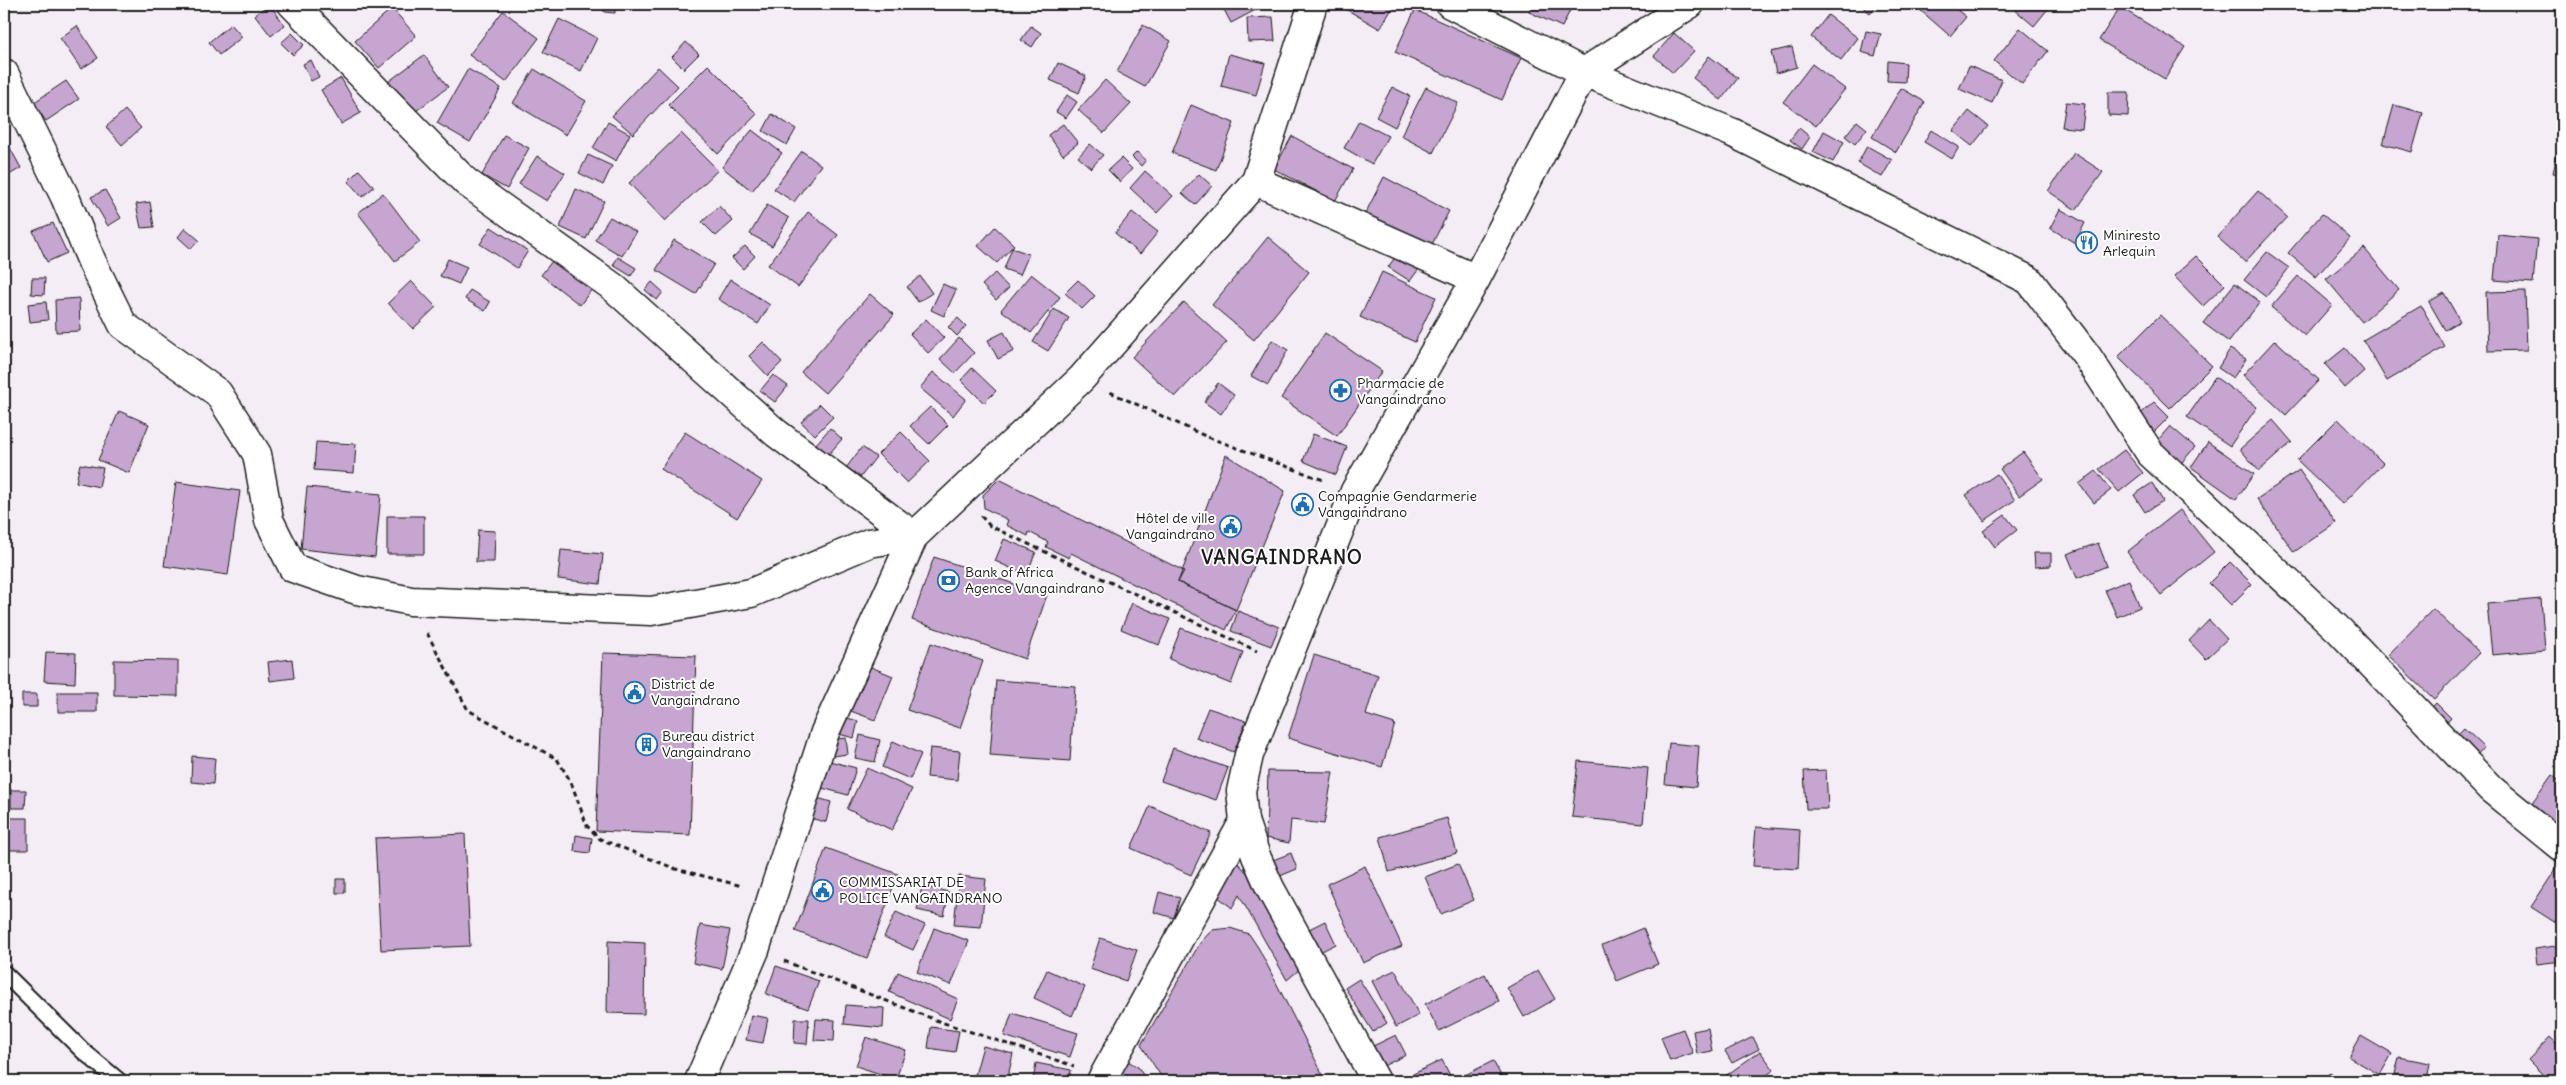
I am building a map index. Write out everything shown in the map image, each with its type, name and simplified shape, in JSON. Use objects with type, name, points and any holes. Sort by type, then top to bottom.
[{"type":"street","points":[[292,4],[466,182],[614,287],[776,433],[914,536]]},
{"type":"street","points":[[699,1081],[755,950],[825,732],[914,536],[1081,379],[1256,181],[1314,4]]},
{"type":"street","points":[[1450,4],[1584,72],[1731,132],[2029,280],[2088,356],[2150,453],[2340,631],[2491,789],[2562,847]]},
{"type":"street","points":[[1376,1081],[1270,888],[1244,821],[1241,791],[1249,755],[1355,491],[1476,279],[1584,72],[1690,4]]},
{"type":"street","points":[[4,72],[65,197],[92,262],[123,325],[218,393],[257,454],[269,520],[293,568],[357,590],[411,601],[652,612],[751,593],[869,543],[914,536]]},
{"type":"street","points":[[1256,181],[1476,279]]},
{"type":"street","points":[[1102,1079],[1244,821]]},
{"type":"lane","points":[[4,973],[83,1052],[119,1081]]},
{"type":"path","points":[[1081,379],[1205,436],[1355,491]]},
{"type":"path","points":[[960,493],[990,526],[1285,664]]},
{"type":"path","points":[[411,601],[468,710],[557,759],[571,782],[587,826],[600,839],[676,869],[744,887]]},
{"type":"path","points":[[755,950],[941,1022],[1102,1079]]},
{"type":"building","points":[[269,4],[285,25],[271,36],[255,15]]},
{"type":"building","points":[[604,4],[615,4],[615,13],[604,12]]},
{"type":"building","points":[[1221,4],[1267,4],[1231,23]]},
{"type":"building","points":[[1337,4],[1386,4],[1393,7],[1380,29]]},
{"type":"building","points":[[1532,4],[1573,4],[1562,27],[1529,12]]},
{"type":"building","points":[[1859,4],[1878,4],[1870,13]]},
{"type":"building","points":[[1923,4],[1950,4],[1966,17],[1950,36],[1919,9]]},
{"type":"building","points":[[2008,4],[2052,4],[2034,26]]},
{"type":"building","points":[[2120,7],[2185,47],[2165,79],[2099,40]]},
{"type":"building","points":[[392,8],[416,36],[379,68],[355,41]]},
{"type":"building","points":[[1415,10],[1521,58],[1502,100],[1395,52]]},
{"type":"building","points":[[503,11],[539,38],[506,82],[469,55]]},
{"type":"building","points":[[1828,15],[1858,38],[1841,60],[1811,37]]},
{"type":"building","points":[[1273,17],[1275,41],[1248,42],[1247,18]]},
{"type":"building","points":[[559,19],[597,38],[581,71],[543,52]]},
{"type":"building","points":[[231,24],[242,37],[219,55],[209,42]]},
{"type":"building","points":[[1143,25],[1171,41],[1145,87],[1117,72]]},
{"type":"building","points":[[77,26],[98,58],[81,69],[60,38]]},
{"type":"building","points":[[1031,26],[1041,33],[1032,47],[1021,40]]},
{"type":"building","points":[[2020,28],[2048,51],[2022,84],[1994,61]]},
{"type":"building","points":[[1866,31],[1881,34],[1875,56],[1861,52]]},
{"type":"building","points":[[292,33],[304,45],[293,55],[281,43]]},
{"type":"building","points":[[1674,33],[1694,51],[1673,73],[1654,56]]},
{"type":"building","points":[[686,42],[699,54],[684,69],[672,57]]},
{"type":"building","points":[[1792,47],[1797,67],[1776,73],[1771,52]]},
{"type":"building","points":[[1229,54],[1265,63],[1256,95],[1221,86]]},
{"type":"building","points":[[424,55],[448,87],[408,117],[384,85]]},
{"type":"building","points":[[1709,56],[1738,78],[1721,100],[1693,78]]},
{"type":"building","points":[[311,60],[319,77],[311,81],[303,64]]},
{"type":"building","points":[[1888,61],[1906,63],[1905,82],[1887,81]]},
{"type":"building","points":[[1058,63],[1086,76],[1079,93],[1050,80]]},
{"type":"building","points":[[1812,64],[1845,89],[1816,126],[1783,102]]},
{"type":"building","points":[[708,65],[757,114],[718,154],[668,105]]},
{"type":"building","points":[[1969,66],[2002,80],[1992,103],[1959,89]]},
{"type":"building","points":[[658,67],[678,86],[633,134],[612,116]]},
{"type":"building","points":[[468,69],[501,88],[470,142],[437,123]]},
{"type":"building","points":[[534,69],[586,101],[566,135],[513,103]]},
{"type":"building","points":[[341,78],[361,113],[341,124],[321,90]]},
{"type":"building","points":[[1105,80],[1131,104],[1104,133],[1078,110]]},
{"type":"building","points":[[66,81],[79,99],[46,121],[33,103]]},
{"type":"building","points":[[1392,87],[1410,96],[1395,127],[1376,117]]},
{"type":"building","points":[[1426,87],[1458,103],[1433,153],[1401,136]]},
{"type":"building","points":[[1901,88],[1925,102],[1896,152],[1872,137]]},
{"type":"building","points":[[2108,92],[2129,92],[2128,116],[2108,115]]},
{"type":"building","points":[[1067,95],[1077,102],[1066,118],[1056,112]]},
{"type":"building","points":[[2066,102],[2085,104],[2082,129],[2062,127]]},
{"type":"building","points":[[1191,105],[1234,123],[1216,170],[1172,153]]},
{"type":"building","points":[[2394,105],[2423,113],[2412,152],[2383,144]]},
{"type":"building","points":[[125,110],[141,128],[122,145],[106,127]]},
{"type":"building","points":[[1969,111],[1988,126],[1972,146],[1953,131]]},
{"type":"building","points":[[772,114],[796,129],[787,145],[763,131]]},
{"type":"building","points":[[1359,121],[1388,136],[1372,164],[1344,148]]},
{"type":"building","points":[[1857,121],[1867,129],[1855,144],[1845,136]]},
{"type":"building","points":[[608,122],[630,134],[616,161],[593,148]]},
{"type":"building","points":[[1063,124],[1078,143],[1063,155],[1048,135]]},
{"type":"building","points":[[1799,128],[1810,137],[1802,149],[1790,140]]},
{"type":"building","points":[[752,130],[782,153],[752,191],[722,167]]},
{"type":"building","points":[[1931,130],[1959,147],[1952,159],[1924,142]]},
{"type":"building","points":[[1824,131],[1844,142],[1833,162],[1813,152]]},
{"type":"building","points":[[681,133],[718,170],[665,221],[629,183]]},
{"type":"building","points":[[2562,133],[2562,175],[2553,173]]},
{"type":"building","points":[[504,135],[529,148],[507,189],[482,175]]},
{"type":"building","points":[[1292,136],[1353,169],[1335,201],[1274,169]]},
{"type":"building","points":[[4,137],[21,168],[4,178]]},
{"type":"building","points":[[1090,144],[1103,155],[1091,168],[1078,157]]},
{"type":"building","points":[[1867,146],[1892,160],[1882,177],[1858,163]]},
{"type":"building","points":[[802,151],[821,165],[794,202],[774,189]]},
{"type":"building","points":[[1137,152],[1146,160],[1141,166],[1132,157]]},
{"type":"building","points":[[2074,153],[2103,172],[2076,210],[2048,191]]},
{"type":"building","points":[[588,155],[612,166],[603,185],[579,173]]},
{"type":"building","points":[[537,156],[565,173],[547,201],[519,184]]},
{"type":"building","points":[[1121,158],[1132,169],[1120,182],[1108,170]]},
{"type":"building","points":[[359,170],[374,187],[362,197],[348,181]]},
{"type":"building","points":[[1145,171],[1173,196],[1157,213],[1130,188]]},
{"type":"building","points":[[1199,174],[1212,186],[1195,205],[1182,193]]},
{"type":"building","points":[[1384,177],[1449,211],[1430,248],[1365,214]]},
{"type":"building","points":[[576,189],[604,201],[586,239],[560,227]]},
{"type":"building","points":[[105,190],[121,218],[108,226],[91,197]]},
{"type":"building","points":[[2258,191],[2287,217],[2245,262],[2217,237]]},
{"type":"building","points":[[383,193],[420,242],[395,261],[358,213]]},
{"type":"building","points":[[150,202],[154,227],[141,228],[136,204]]},
{"type":"building","points":[[767,205],[789,218],[772,246],[750,234]]},
{"type":"building","points":[[719,206],[733,221],[716,236],[702,222]]},
{"type":"building","points":[[2060,209],[2085,223],[2075,243],[2050,228]]},
{"type":"building","points":[[808,212],[838,235],[798,287],[768,265]]},
{"type":"building","points":[[1132,212],[1158,232],[1140,254],[1115,233]]},
{"type":"building","points":[[2322,214],[2350,238],[2316,277],[2288,253]]},
{"type":"building","points":[[610,217],[636,232],[622,256],[595,240]]},
{"type":"building","points":[[53,223],[67,253],[47,262],[33,231]]},
{"type":"building","points":[[491,227],[528,251],[517,268],[480,244]]},
{"type":"building","points":[[995,227],[1014,245],[997,263],[978,246]]},
{"type":"building","points":[[185,228],[199,240],[191,249],[178,237]]},
{"type":"building","points":[[2498,235],[2537,239],[2533,283],[2494,280]]},
{"type":"building","points":[[1268,237],[1309,272],[1254,340],[1212,305]]},
{"type":"building","points":[[674,240],[714,264],[696,294],[656,270]]},
{"type":"building","points":[[745,246],[755,256],[743,269],[732,258]]},
{"type":"building","points":[[1012,248],[1029,254],[1020,275],[1004,269]]},
{"type":"building","points":[[2364,248],[2399,290],[2362,322],[2326,279]]},
{"type":"building","points":[[1399,252],[1421,266],[1410,281],[1388,267]]},
{"type":"building","points":[[2267,252],[2289,268],[2266,297],[2244,280]]},
{"type":"building","points":[[557,255],[595,285],[580,305],[541,275]]},
{"type":"building","points":[[2196,256],[2225,285],[2203,306],[2174,276]]},
{"type":"building","points":[[618,257],[636,268],[631,276],[613,265]]},
{"type":"building","points":[[448,259],[467,267],[459,284],[440,276]]},
{"type":"building","points":[[1382,272],[1436,297],[1415,342],[1360,317]]},
{"type":"building","points":[[995,273],[1009,288],[996,300],[982,285]]},
{"type":"building","points":[[1031,274],[1060,297],[1031,333],[1001,310]]},
{"type":"building","points":[[920,276],[932,293],[918,302],[907,287]]},
{"type":"building","points":[[2298,276],[2332,305],[2305,336],[2271,307]]},
{"type":"building","points":[[32,278],[45,278],[44,295],[31,294]]},
{"type":"building","points":[[730,279],[770,305],[758,324],[718,299]]},
{"type":"building","points":[[1078,280],[1095,296],[1082,309],[1065,293]]},
{"type":"building","points":[[411,281],[436,307],[413,329],[388,303]]},
{"type":"building","points":[[652,282],[663,292],[657,300],[645,290]]},
{"type":"building","points":[[2235,283],[2260,302],[2229,342],[2203,323]]},
{"type":"building","points":[[943,284],[956,290],[944,316],[931,310]]},
{"type":"building","points":[[470,290],[490,302],[485,311],[465,299]]},
{"type":"building","points":[[2525,291],[2527,350],[2488,351],[2486,292]]},
{"type":"building","points":[[2444,293],[2460,321],[2445,330],[2429,302]]},
{"type":"building","points":[[870,294],[894,315],[825,393],[801,372]]},
{"type":"building","points":[[79,298],[80,331],[56,332],[55,300]]},
{"type":"building","points":[[46,302],[48,320],[30,322],[28,304]]},
{"type":"building","points":[[1184,302],[1227,342],[1175,397],[1132,357]]},
{"type":"building","points":[[2421,306],[2445,347],[2387,381],[2363,340]]},
{"type":"building","points":[[1054,309],[1069,318],[1048,351],[1033,342]]},
{"type":"building","points":[[2160,315],[2212,366],[2170,408],[2118,357]]},
{"type":"building","points":[[958,318],[966,326],[957,336],[948,327]]},
{"type":"building","points":[[926,319],[944,338],[928,353],[910,334]]},
{"type":"building","points":[[1004,332],[1014,351],[998,359],[988,340]]},
{"type":"building","points":[[1325,333],[1382,371],[1337,436],[1281,398]]},
{"type":"building","points":[[959,338],[974,353],[955,373],[940,359]]},
{"type":"building","points":[[1272,340],[1288,350],[1268,385],[1251,376]]},
{"type":"building","points":[[2275,340],[2319,380],[2286,415],[2243,375]]},
{"type":"building","points":[[763,342],[782,362],[768,376],[749,356]]},
{"type":"building","points":[[2345,348],[2364,371],[2345,388],[2325,364]]},
{"type":"building","points":[[2230,349],[2246,359],[2233,378],[2218,368]]},
{"type":"building","points":[[972,368],[996,391],[984,403],[961,380]]},
{"type":"building","points":[[933,372],[966,399],[953,416],[920,388]]},
{"type":"building","points":[[773,375],[788,386],[775,402],[760,391]]},
{"type":"building","points":[[2215,377],[2257,407],[2230,446],[2187,417]]},
{"type":"building","points":[[1218,383],[1234,395],[1221,414],[1204,402]]},
{"type":"building","points":[[2154,402],[2169,417],[2153,433],[2137,417]]},
{"type":"building","points":[[820,404],[833,417],[815,435],[801,422]]},
{"type":"building","points":[[930,407],[948,425],[929,444],[910,426]]},
{"type":"building","points":[[119,411],[149,424],[129,473],[98,460]]},
{"type":"building","points":[[2338,419],[2383,463],[2343,504],[2297,460]]},
{"type":"building","points":[[2273,420],[2292,442],[2259,471],[2240,449]]},
{"type":"building","points":[[2170,426],[2195,447],[2177,468],[2152,447]]},
{"type":"building","points":[[830,428],[842,439],[828,455],[816,444]]},
{"type":"building","points":[[685,432],[762,481],[737,518],[661,469]]},
{"type":"building","points":[[901,432],[930,461],[907,483],[878,454]]},
{"type":"building","points":[[1313,434],[1347,447],[1336,475],[1303,461]]},
{"type":"building","points":[[316,442],[356,444],[354,473],[314,470]]},
{"type":"building","points":[[2208,442],[2254,474],[2236,499],[2191,467]]},
{"type":"building","points":[[862,447],[876,457],[859,479],[846,468]]},
{"type":"building","points":[[2124,450],[2143,473],[2119,492],[2099,469]]},
{"type":"building","points":[[2023,452],[2043,479],[2019,496],[2000,469]]},
{"type":"building","points":[[1226,455],[1285,491],[1236,610],[1178,582]]},
{"type":"building","points":[[80,464],[103,468],[99,487],[76,482]]},
{"type":"building","points":[[2299,470],[2336,523],[2294,552],[2257,499]]},
{"type":"building","points":[[2096,471],[2111,490],[2094,503],[2079,484]]},
{"type":"building","points":[[1997,474],[2015,500],[1984,521],[1966,495]]},
{"type":"building","points":[[999,479],[1184,571],[1178,582],[1236,610],[1226,630],[1071,553],[1069,558],[1046,547],[1048,542],[1029,532],[1028,536],[1006,525],[1008,520],[984,508],[983,495]]},
{"type":"building","points":[[176,482],[240,491],[228,575],[164,566]]},
{"type":"building","points":[[2152,483],[2163,501],[2145,512],[2134,495]]},
{"type":"building","points":[[307,487],[381,494],[375,557],[301,549]]},
{"type":"building","points":[[2180,510],[2214,552],[2161,595],[2127,552]]},
{"type":"building","points":[[2005,515],[2017,530],[1995,547],[1983,531]]},
{"type":"building","points":[[387,516],[424,516],[424,554],[387,554]]},
{"type":"building","points":[[478,530],[495,531],[494,562],[476,562]]},
{"type":"building","points":[[1004,539],[1036,552],[1026,575],[995,561]]},
{"type":"building","points":[[2098,543],[2107,566],[2077,578],[2067,554]]},
{"type":"building","points":[[561,550],[603,554],[600,584],[558,579]]},
{"type":"building","points":[[2034,553],[2051,553],[2051,566],[2035,567]]},
{"type":"building","points":[[934,557],[1047,595],[1025,659],[912,620]]},
{"type":"building","points":[[2230,562],[2252,584],[2231,605],[2209,583]]},
{"type":"building","points":[[2129,580],[2140,607],[2117,617],[2105,590]]},
{"type":"building","points":[[2541,599],[2545,650],[2492,655],[2487,604]]},
{"type":"building","points":[[1132,603],[1170,619],[1159,645],[1121,629]]},
{"type":"building","points":[[2433,609],[2479,653],[2434,699],[2388,655]]},
{"type":"building","points":[[1238,611],[1279,627],[1271,646],[1231,631]]},
{"type":"building","points":[[2209,620],[2227,639],[2206,659],[2189,641]]},
{"type":"building","points":[[1181,628],[1243,652],[1231,684],[1169,659]]},
{"type":"building","points":[[931,643],[983,661],[960,728],[907,710]]},
{"type":"building","points":[[46,652],[76,653],[75,683],[44,681]]},
{"type":"building","name":"Bureau district Vangaindrano","points":[[603,653],[696,656],[690,835],[596,831]]},
{"type":"building","points":[[1314,655],[1378,675],[1366,715],[1395,724],[1382,767],[1288,738]]},
{"type":"building","points":[[292,659],[294,678],[270,681],[268,662]]},
{"type":"building","points":[[114,660],[178,661],[178,696],[114,695]]},
{"type":"building","points":[[866,665],[893,676],[875,720],[848,710]]},
{"type":"building","points":[[996,680],[1075,686],[1070,761],[990,755]]},
{"type":"building","points":[[58,692],[97,692],[97,712],[58,712]]},
{"type":"building","points":[[22,694],[37,694],[37,707],[22,707]]},
{"type":"building","points":[[2436,703],[2451,718],[2442,728],[2426,714]]},
{"type":"building","points":[[1208,708],[1246,721],[1234,752],[1196,738]]},
{"type":"building","points":[[840,716],[858,721],[854,738],[835,733]]},
{"type":"building","points":[[2464,728],[2484,747],[2476,756],[2455,737]]},
{"type":"building","points":[[860,735],[880,740],[875,762],[855,758]]},
{"type":"building","points":[[846,738],[848,754],[833,756],[831,740]]},
{"type":"building","points":[[893,741],[921,754],[910,779],[882,767]]},
{"type":"building","points":[[1669,743],[1699,746],[1696,787],[1665,784]]},
{"type":"building","points":[[930,748],[960,751],[957,780],[927,777]]},
{"type":"building","points":[[1173,748],[1228,768],[1216,800],[1161,781]]},
{"type":"building","points":[[192,756],[215,758],[213,784],[191,782]]},
{"type":"building","points":[[826,760],[856,768],[848,795],[818,787]]},
{"type":"building","points":[[1578,761],[1648,768],[1643,824],[1572,817]]},
{"type":"building","points":[[867,768],[912,789],[892,830],[847,809]]},
{"type":"building","points":[[1826,770],[1828,809],[1806,809],[1804,771]]},
{"type":"building","points":[[1268,771],[1333,772],[1324,824],[1291,820],[1289,843],[1266,838]]},
{"type":"building","points":[[2552,775],[2562,783],[2562,828],[2560,831],[2528,808]]},
{"type":"building","points":[[11,790],[26,790],[25,808],[11,808]]},
{"type":"building","points":[[814,797],[831,802],[826,822],[809,818]]},
{"type":"building","points":[[1150,806],[1211,833],[1191,875],[1131,848]]},
{"type":"building","points":[[6,818],[28,818],[28,850],[6,850]]},
{"type":"building","points":[[1447,818],[1457,853],[1389,872],[1380,837]]},
{"type":"building","points":[[1756,827],[1800,830],[1798,869],[1753,866]]},
{"type":"building","points":[[465,834],[470,946],[381,950],[375,838]]},
{"type":"building","points":[[576,835],[592,838],[590,853],[574,851]]},
{"type":"building","points":[[826,848],[898,874],[867,958],[795,931]]},
{"type":"building","points":[[1291,853],[1297,869],[1280,876],[1273,860]]},
{"type":"building","points":[[1237,862],[1249,875],[1300,969],[1287,980],[1239,895],[1232,908],[1217,896]]},
{"type":"building","points":[[2562,862],[2562,927],[2531,907]]},
{"type":"building","points":[[1458,864],[1474,900],[1441,914],[1425,877]]},
{"type":"building","points":[[1365,866],[1402,946],[1363,963],[1327,884]]},
{"type":"building","points":[[959,876],[986,879],[981,927],[954,925]]},
{"type":"building","points":[[336,879],[345,879],[345,893],[336,893]]},
{"type":"building","points":[[922,886],[949,892],[944,916],[917,910]]},
{"type":"building","points":[[1159,892],[1180,898],[1174,918],[1154,912]]},
{"type":"building","points":[[896,912],[925,925],[913,950],[884,937]]},
{"type":"building","points":[[1325,921],[1336,944],[1320,952],[1309,929]]},
{"type":"building","points":[[700,925],[730,930],[722,969],[693,963]]},
{"type":"building","points":[[934,928],[969,941],[951,985],[917,972]]},
{"type":"building","points":[[1230,928],[1249,934],[1259,949],[1320,1069],[1323,1081],[1164,1081],[1141,1045],[1200,943],[1212,930]]},
{"type":"building","points":[[1643,928],[1658,964],[1617,981],[1602,945]]},
{"type":"building","points":[[1100,938],[1137,950],[1126,981],[1090,969]]},
{"type":"building","points":[[608,941],[645,943],[644,1014],[607,1013]]},
{"type":"building","points":[[2562,945],[2562,961],[2537,964],[2535,949]]},
{"type":"building","points":[[776,966],[819,981],[808,1009],[766,994]]},
{"type":"building","points":[[1047,970],[1085,987],[1072,1016],[1034,998]]},
{"type":"building","points":[[1395,970],[1419,1015],[1396,1027],[1372,981]]},
{"type":"building","points":[[1538,970],[1555,999],[1524,1017],[1507,988]]},
{"type":"building","points":[[898,972],[958,999],[950,1019],[889,992]]},
{"type":"building","points":[[1485,974],[1499,1001],[1439,1031],[1425,1004]]},
{"type":"building","points":[[1359,979],[1387,1023],[1373,1032],[1345,988]]},
{"type":"building","points":[[846,1005],[884,1008],[883,1028],[844,1024]]},
{"type":"building","points":[[1012,1013],[1078,1033],[1070,1057],[1004,1036]]},
{"type":"building","points":[[751,1015],[768,1018],[763,1043],[746,1040]]},
{"type":"building","points":[[795,1019],[809,1019],[807,1044],[794,1043]]},
{"type":"building","points":[[816,1019],[835,1020],[834,1041],[814,1040]]},
{"type":"building","points":[[931,1027],[959,1031],[955,1052],[928,1048]]},
{"type":"building","points":[[1708,1028],[1712,1051],[1697,1054],[1693,1031]]},
{"type":"building","points":[[1683,1029],[1693,1053],[1670,1061],[1661,1037]]},
{"type":"building","points":[[1396,1035],[1406,1055],[1381,1067],[1371,1047]]},
{"type":"building","points":[[2361,1036],[2392,1054],[2380,1075],[2349,1057]]},
{"type":"building","points":[[866,1037],[906,1050],[896,1079],[856,1066]]},
{"type":"building","points":[[1753,1037],[1759,1049],[1732,1063],[1725,1051]]},
{"type":"building","points":[[2550,1037],[2562,1049],[2562,1081],[2549,1081],[2528,1060]]},
{"type":"building","points":[[983,1046],[1013,1054],[1007,1081],[975,1075]]},
{"type":"building","points":[[1760,1051],[1774,1070],[1758,1081],[1720,1080]]},
{"type":"building","points":[[1121,1057],[1138,1067],[1147,1081],[1109,1081]]},
{"type":"building","points":[[2399,1057],[2430,1063],[2427,1080],[2395,1074]]},
{"type":"building","points":[[1442,1060],[1453,1081],[1411,1081],[1409,1076]]},
{"type":"building","points":[[1493,1061],[1504,1081],[1458,1081],[1457,1079]]},
{"type":"building","points":[[1036,1063],[1071,1070],[1069,1081],[1033,1081]]},
{"type":"building","points":[[2330,1072],[2343,1081],[2323,1081]]},
{"type":"place","name":"Miniresto Arlequin","points":[[2087,243]]},
{"type":"place","name":"Pharmacie de Vangaindrano","points":[[1341,391]]},
{"type":"place","name":"Compagnie Gendarmerie Vangaindrano","points":[[1302,504]]},
{"type":"place","name":"Hôtel de ville Vangaindrano","points":[[1231,526]]},
{"type":"place","name":"Bank of Africa Agence Vangaindrano","points":[[949,580]]},
{"type":"place","name":"District de Vangaindrano","points":[[635,692]]},
{"type":"place","name":"Bureau district Vangaindrano","points":[[646,744]]},
{"type":"place","name":"COMMISSARIAT DE POLICE VANGAINDRANO","points":[[823,890]]},
{"type":"district","name":"VANGAINDRANO","points":[[1282,557]]}]
